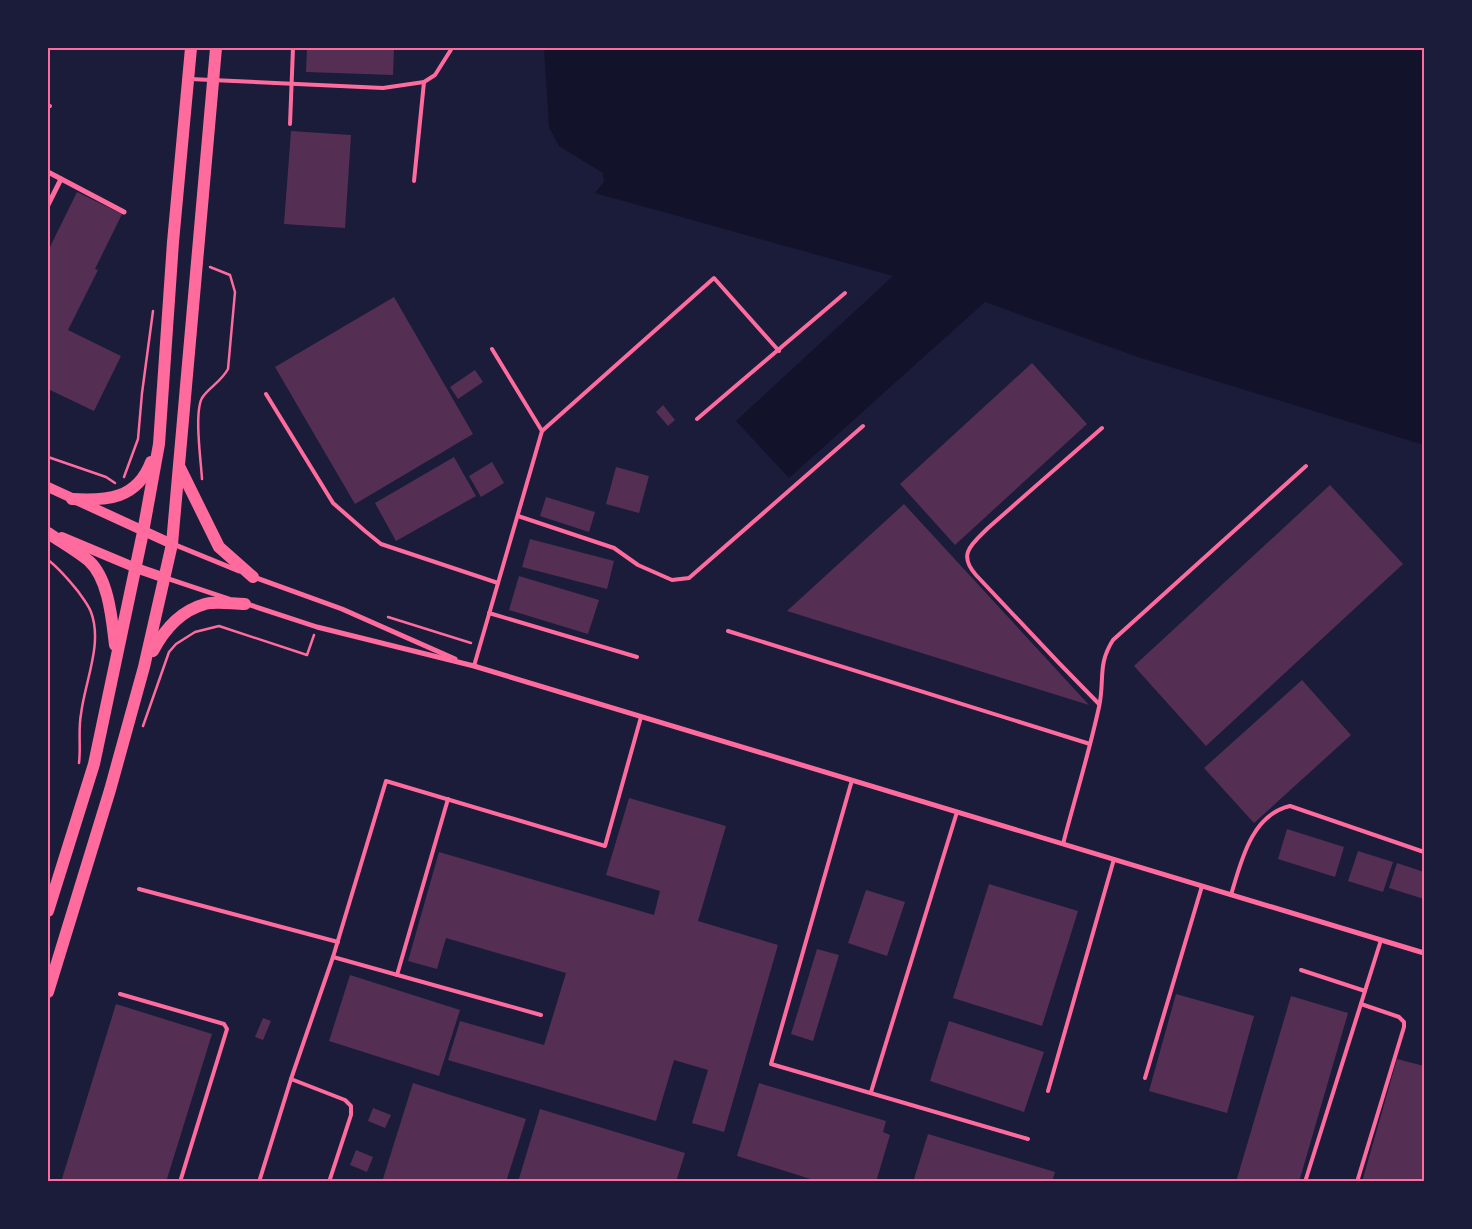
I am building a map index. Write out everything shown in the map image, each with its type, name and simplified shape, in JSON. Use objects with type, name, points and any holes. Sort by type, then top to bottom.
[{"type":"main road","points":[[48,911],[94,764],[136,568],[159,444],[173,242],[191,48]]},
{"type":"main road","points":[[48,992],[110,790],[144,667],[172,544],[216,48]]},
{"type":"main road","points":[[72,499],[97,500],[124,494],[140,481],[148,471],[159,444]]},
{"type":"main road","points":[[179,466],[219,547],[253,576]]},
{"type":"main road","points":[[48,487],[172,544]]},
{"type":"main road","points":[[48,532],[165,578]]},
{"type":"main road","points":[[48,532],[91,563],[100,576],[111,612],[116,658]]},
{"type":"main road","points":[[144,667],[160,637],[167,628],[185,613],[205,604],[245,604]]},
{"type":"street","points":[[48,172],[124,212]]},
{"type":"street","points":[[48,205],[61,179]]},
{"type":"street","points":[[172,544],[342,609],[471,666]]},
{"type":"street","points":[[165,578],[317,626],[471,666],[1424,953]]},
{"type":"lane","points":[[290,124],[293,48]]},
{"type":"lane","points":[[188,79],[383,88],[424,82],[435,74],[452,48]]},
{"type":"lane","points":[[414,181],[424,82]]},
{"type":"lane","points":[[471,666],[480,646],[490,613],[542,431],[714,278],[779,350]]},
{"type":"lane","points":[[697,419],[845,293]]},
{"type":"lane","points":[[492,349],[542,431]]},
{"type":"lane","points":[[266,394],[333,503],[365,532],[381,544],[498,583]]},
{"type":"lane","points":[[518,516],[614,548],[638,565],[672,580],[689,578],[863,426]]},
{"type":"lane","points":[[1100,704],[976,575],[970,568],[967,552],[972,544],[988,528],[1102,428]]},
{"type":"lane","points":[[1063,844],[1100,704],[1102,666],[1107,649],[1113,640],[1306,466]]},
{"type":"lane","points":[[490,613],[637,656]]},
{"type":"lane","points":[[728,631],[1090,744]]},
{"type":"lane","points":[[259,1182],[291,1079],[338,942],[386,781],[606,846],[641,717]]},
{"type":"lane","points":[[48,740],[48,745]]},
{"type":"lane","points":[[852,780],[771,1064],[1028,1139]]},
{"type":"lane","points":[[396,975],[448,800]]},
{"type":"lane","points":[[1230,894],[1245,850],[1253,834],[1280,808],[1290,806],[1424,852]]},
{"type":"lane","points":[[871,1092],[957,812]]},
{"type":"lane","points":[[1048,1091],[1114,859]]},
{"type":"lane","points":[[1145,1078],[1202,886]]},
{"type":"lane","points":[[139,889],[338,942]]},
{"type":"lane","points":[[1305,1182],[1381,940]]},
{"type":"lane","points":[[333,957],[541,1015]]},
{"type":"lane","points":[[1301,970],[1365,991]]},
{"type":"lane","points":[[120,994],[224,1024],[227,1029],[180,1182]]},
{"type":"lane","points":[[1357,1182],[1404,1027],[1404,1022],[1399,1017],[1361,1004]]},
{"type":"lane","points":[[291,1079],[345,1100],[351,1106],[351,1115],[330,1182]]},
{"type":"path","points":[[197,261],[230,275],[235,292],[228,369],[224,377],[202,398],[199,416],[202,487]]},
{"type":"path","points":[[48,457],[106,477],[116,484],[120,483],[130,465],[138,439],[142,392],[154,304]]},
{"type":"path","points":[[48,560],[60,568],[85,601],[91,612],[96,632],[80,716],[81,751],[78,770]]},
{"type":"path","points":[[380,615],[480,646]]},
{"type":"path","points":[[142,730],[170,652],[176,644],[195,632],[219,626],[307,655],[317,626]]},
{"type":"shaded area","points":[[544,48],[1424,48],[1424,445],[1138,357],[985,302],[789,478],[736,421],[893,276],[595,193],[604,182],[603,173],[559,146],[549,127]]},
{"type":"building","points":[[307,48],[394,48],[393,75],[306,72]]},
{"type":"building","points":[[291,131],[351,135],[345,228],[284,224]]},
{"type":"building","points":[[77,192],[122,214],[95,269],[98,270],[68,330],[121,356],[94,411],[48,389],[48,246],[50,247]]},
{"type":"building","points":[[394,297],[473,434],[355,504],[275,367]]},
{"type":"building","points":[[1032,363],[1087,424],[955,545],[900,484]]},
{"type":"building","points":[[475,370],[483,382],[458,399],[450,387]]},
{"type":"building","points":[[663,405],[675,420],[668,426],[656,412]]},
{"type":"building","points":[[454,457],[476,496],[396,541],[375,503]]},
{"type":"building","points":[[492,462],[504,483],[481,497],[469,476]]},
{"type":"building","points":[[616,467],[649,476],[639,513],[606,504]]},
{"type":"building","points":[[1330,485],[1403,564],[1206,746],[1134,666]]},
{"type":"building","points":[[546,497],[595,512],[589,532],[540,516]]},
{"type":"building","points":[[904,504],[1089,705],[787,611]]},
{"type":"building","points":[[530,539],[614,561],[607,589],[522,567]]},
{"type":"building","points":[[519,576],[599,600],[588,634],[509,610]]},
{"type":"building","points":[[1302,680],[1351,735],[1254,823],[1204,768]]},
{"type":"building","points":[[629,798],[726,826],[698,921],[778,945],[724,1132],[692,1123],[708,1070],[674,1060],[656,1121],[448,1060],[460,1021],[544,1045],[566,973],[446,938],[437,969],[408,961],[439,852],[654,915],[660,891],[606,875]]},
{"type":"building","points":[[1287,829],[1344,847],[1335,877],[1278,859]]},
{"type":"building","points":[[1358,851],[1393,862],[1383,892],[1348,881]]},
{"type":"building","points":[[1397,863],[1424,872],[1424,899],[1389,888]]},
{"type":"building","points":[[989,884],[1078,911],[1042,1026],[953,998]]},
{"type":"building","points":[[866,890],[905,902],[887,956],[848,943]]},
{"type":"building","points":[[817,949],[839,955],[813,1041],[791,1034]]},
{"type":"building","points":[[350,975],[460,1010],[439,1076],[329,1041]]},
{"type":"building","points":[[1176,994],[1254,1016],[1227,1113],[1149,1091]]},
{"type":"building","points":[[1291,996],[1348,1013],[1299,1182],[1236,1182]]},
{"type":"building","points":[[116,1004],[212,1034],[166,1182],[61,1182]]},
{"type":"building","points":[[263,1018],[271,1021],[263,1040],[255,1037]]},
{"type":"building","points":[[949,1021],[1044,1052],[1024,1112],[930,1081]]},
{"type":"building","points":[[1397,1059],[1424,1066],[1424,1175],[1422,1182],[1362,1182]]},
{"type":"building","points":[[413,1083],[526,1119],[506,1182],[382,1182]]},
{"type":"building","points":[[759,1083],[886,1121],[883,1132],[890,1135],[876,1182],[820,1182],[737,1156]]},
{"type":"building","points":[[373,1108],[391,1115],[385,1128],[368,1121]]},
{"type":"building","points":[[540,1109],[685,1153],[676,1182],[518,1182]]},
{"type":"building","points":[[928,1134],[1055,1172],[1052,1182],[913,1182]]},
{"type":"building","points":[[356,1150],[373,1157],[367,1172],[350,1165]]}]
